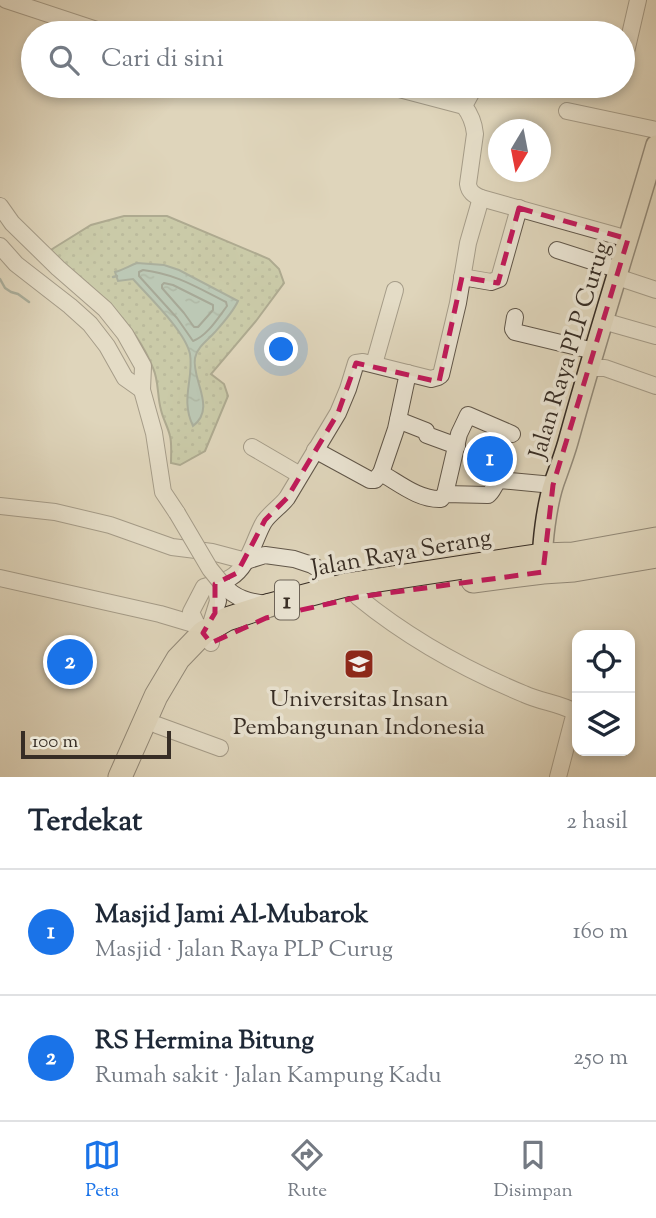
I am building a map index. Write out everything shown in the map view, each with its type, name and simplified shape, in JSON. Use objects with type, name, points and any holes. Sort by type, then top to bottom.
[{"type":"highway","name":"Jalan Raya Serang","points":[[205,633],[228,632],[266,618],[358,597],[542,564],[573,554],[656,539]]},
{"type":"highway","name":"Jalan Raya Serang","points":[[120,777],[156,696],[178,659],[205,633],[227,619],[270,604],[331,589],[433,571],[542,564],[574,570],[656,556]]},
{"type":"highway","name":"Jalan Raya Serang","points":[[136,777],[176,685],[197,656],[205,633]]},
{"type":"main road","name":"Jalan Raya PLP Curug","points":[[542,564],[553,485],[656,145]]},
{"type":"street","points":[[633,21],[638,0]]},
{"type":"street","points":[[11,1],[70,21]]},
{"type":"street","points":[[434,98],[464,106],[471,118],[475,134],[469,188],[474,194],[628,239]]},
{"type":"street","points":[[464,106],[468,98]]},
{"type":"street","points":[[567,111],[656,130]]},
{"type":"street","points":[[205,633],[191,612],[204,587],[230,578],[246,561],[265,520],[280,508],[338,413],[356,363],[360,361],[431,379],[441,375],[468,243],[481,198]]},
{"type":"street","points":[[0,206],[12,223],[105,309],[125,334],[143,366],[142,390],[153,433],[163,492],[220,586],[250,602],[270,604]]},
{"type":"street","points":[[462,277],[491,282],[499,279],[519,208]]},
{"type":"street","points":[[0,246],[16,264],[90,324],[107,346],[125,378],[142,390]]},
{"type":"street","points":[[557,250],[656,290]]},
{"type":"street","points":[[374,364],[395,290]]},
{"type":"street","points":[[515,317],[515,332],[656,386]]},
{"type":"street","points":[[603,321],[656,336]]},
{"type":"street","points":[[315,450],[370,480],[375,480],[381,472],[398,420],[408,373]]},
{"type":"street","points":[[381,472],[416,494],[439,499],[445,494],[459,435],[468,415],[512,434]]},
{"type":"street","points":[[398,420],[457,446]]},
{"type":"street","points":[[252,447],[300,475]]},
{"type":"street","points":[[445,494],[488,495],[500,480],[553,485]]},
{"type":"street","points":[[0,506],[55,512],[110,526],[172,547],[212,552],[246,561],[265,555],[294,559],[324,572],[331,589]]},
{"type":"street","points":[[0,578],[160,614],[205,633]]},
{"type":"street","points":[[205,633],[218,601],[220,586]]},
{"type":"street","points":[[358,597],[386,620],[484,676],[527,696],[575,712],[558,777]]},
{"type":"street","points":[[157,725],[220,748]]},
{"type":"highlighted area","points":[[519,208],[628,239],[553,485],[543,572],[358,597],[266,618],[211,643],[203,633],[215,613],[215,584],[237,573],[265,520],[287,498],[338,413],[356,363],[439,382],[462,277],[498,283]]},
{"type":"green space","points":[[124,216],[167,216],[269,259],[279,269],[284,283],[211,374],[224,384],[228,396],[205,451],[180,465],[171,463],[170,436],[161,410],[155,373],[134,333],[108,303],[49,251],[91,225]]},
{"type":"water","points":[[137,263],[164,265],[179,270],[238,301],[196,354],[196,375],[202,393],[203,411],[193,426],[187,398],[191,363],[187,345],[166,315],[133,279],[118,281],[115,272]]},
{"type":"waterway","points":[[113,277],[117,276]]},
{"type":"waterway","points":[[0,279],[5,288],[29,302]]},
{"type":"place","name":"Masjid Jami Al-Mubarok","points":[[490,459]]},
{"type":"place","name":"RS Hermina Bitung","points":[[70,662]]},
{"type":"place","name":"Universitas Insan Pembangunan Indonesia","points":[[359,664]]}]
